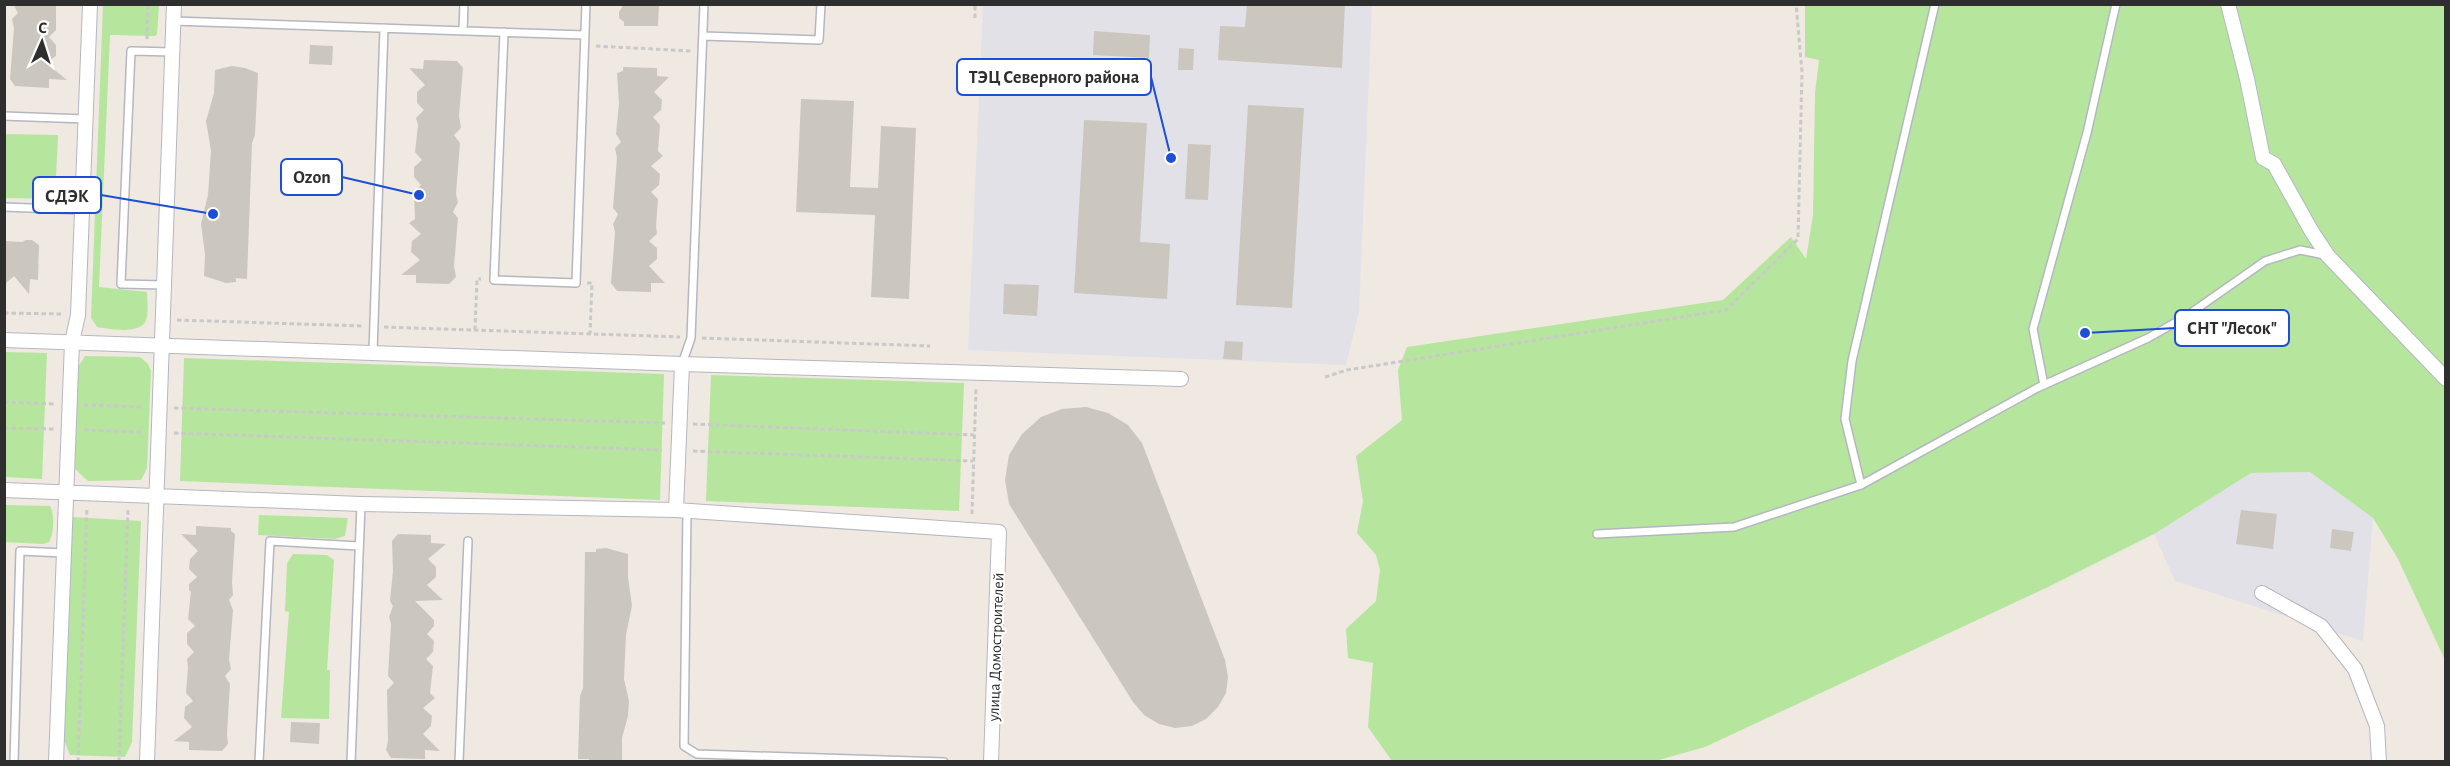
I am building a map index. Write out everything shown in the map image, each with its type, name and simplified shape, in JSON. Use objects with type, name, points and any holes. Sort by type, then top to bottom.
[{"type":"street","points":[[56,762],[69,404],[72,342],[78,315],[90,4]]},
{"type":"street","points":[[147,762],[174,4]]},
{"type":"street","points":[[2228,4],[2247,79],[2263,158],[2274,164],[2328,256],[2445,379]]},
{"type":"street","points":[[4,340],[1181,379]]},
{"type":"street","points":[[682,364],[679,451],[682,511]]},
{"type":"street","points":[[4,490],[361,504],[682,511],[971,531]]},
{"type":"street","name":"улица Домостроителей","points":[[971,531],[999,532],[991,762]]},
{"type":"street","points":[[2262,593],[2321,626],[2355,669],[2377,726],[2379,762]]},
{"type":"lane","points":[[463,31],[464,4]]},
{"type":"lane","points":[[504,32],[494,280],[576,283],[586,4]]},
{"type":"lane","points":[[682,364],[691,338],[704,4]]},
{"type":"lane","points":[[703,36],[819,40],[820,4]]},
{"type":"lane","points":[[1861,484],[1845,419],[1852,361],[1935,4]]},
{"type":"lane","points":[[2044,385],[2033,329],[2087,133],[2116,4]]},
{"type":"lane","points":[[173,21],[585,35]]},
{"type":"lane","points":[[373,352],[384,28]]},
{"type":"lane","points":[[164,285],[121,284],[131,51],[172,52]]},
{"type":"lane","points":[[4,116],[85,118]]},
{"type":"lane","points":[[4,207],[82,210]]},
{"type":"lane","points":[[1597,534],[1734,527],[1861,484],[2044,385],[2148,338],[2185,317],[2265,261],[2300,250],[2328,256]]},
{"type":"lane","points":[[351,762],[361,504]]},
{"type":"lane","points":[[682,511],[684,746],[697,754],[944,762]]},
{"type":"lane","points":[[259,762],[270,541],[359,546]]},
{"type":"lane","points":[[459,762],[468,542]]},
{"type":"lane","points":[[14,762],[20,551],[64,553]]},
{"type":"path","points":[[147,51],[148,4]]},
{"type":"path","points":[[975,4],[975,18]]},
{"type":"path","points":[[1326,377],[1347,370],[1726,310],[1798,239],[1802,72],[1796,4]]},
{"type":"path","points":[[585,46],[702,51]]},
{"type":"path","points":[[476,330],[477,279],[494,280]]},
{"type":"path","points":[[576,283],[592,283],[591,334]]},
{"type":"path","points":[[4,313],[78,315]]},
{"type":"path","points":[[163,319],[930,346]]},
{"type":"path","points":[[971,531],[976,372]]},
{"type":"path","points":[[4,402],[680,423],[974,435]]},
{"type":"path","points":[[4,428],[973,461]]},
{"type":"path","points":[[78,762],[87,494]]},
{"type":"path","points":[[119,762],[129,495]]},
{"type":"shaded area","points":[[983,5],[1372,5],[1359,312],[1346,365],[968,350]]},
{"type":"shaded area","points":[[2310,472],[2373,518],[2363,641],[2175,581],[2154,534],[2251,473]]},
{"type":"green space","points":[[103,5],[159,5],[155,36],[110,35],[99,287],[147,292],[148,310],[143,325],[138,328],[116,330],[97,327],[91,318]]},
{"type":"green space","points":[[1805,5],[2445,5],[2445,660],[2398,559],[2373,518],[2310,472],[2251,473],[2154,534],[2048,587],[1705,747],[1655,761],[1392,761],[1368,727],[1373,663],[1348,658],[1346,629],[1376,601],[1380,570],[1376,555],[1357,533],[1363,501],[1356,456],[1402,420],[1398,370],[1407,347],[1723,300],[1791,237],[1806,259],[1813,215],[1815,93],[1819,60],[1805,57]]},
{"type":"green space","points":[[5,134],[58,135],[55,199],[5,198]]},
{"type":"green space","points":[[5,352],[47,353],[42,479],[5,477]]},
{"type":"green space","points":[[85,356],[140,357],[148,364],[151,371],[147,468],[141,480],[88,481],[75,469],[78,367]]},
{"type":"green space","points":[[184,358],[664,374],[660,500],[180,481]]},
{"type":"green space","points":[[711,375],[964,383],[959,511],[706,501]]},
{"type":"green space","points":[[5,505],[50,506],[53,524],[49,542],[43,544],[5,542]]},
{"type":"green space","points":[[259,515],[348,518],[345,536],[335,539],[258,535]]},
{"type":"green space","points":[[72,517],[141,521],[132,742],[125,757],[70,755],[64,740]]},
{"type":"green space","points":[[293,554],[327,555],[334,560],[327,670],[330,670],[329,719],[281,718],[289,612],[285,611],[287,563]]},
{"type":"building","points":[[13,4],[56,4],[56,30],[49,37],[56,45],[56,56],[46,63],[67,80],[49,79],[49,88],[15,86],[10,79],[14,28],[12,19],[18,13]]},
{"type":"building","points":[[624,4],[659,4],[658,26],[624,26],[624,22],[619,18],[619,12]]},
{"type":"building","points":[[1247,4],[1345,4],[1342,68],[1218,60],[1220,26],[1245,27]]},
{"type":"building","points":[[1094,31],[1150,35],[1149,58],[1093,55]]},
{"type":"building","points":[[310,45],[333,46],[332,65],[309,64]]},
{"type":"building","points":[[1179,48],[1194,49],[1193,70],[1178,70]]},
{"type":"building","points":[[424,60],[457,61],[463,68],[459,116],[461,128],[454,135],[460,143],[456,194],[458,202],[453,212],[458,218],[454,266],[456,277],[449,284],[416,283],[416,275],[401,275],[420,260],[411,252],[412,241],[421,234],[409,223],[415,219],[414,192],[421,185],[414,177],[414,167],[422,160],[415,152],[418,125],[416,118],[424,110],[417,103],[417,92],[425,85],[409,68],[423,69]]},
{"type":"building","points":[[232,66],[258,73],[255,135],[252,143],[247,279],[236,278],[236,282],[226,283],[204,276],[205,254],[201,224],[208,195],[211,151],[206,121],[214,93],[215,70]]},
{"type":"building","points":[[623,67],[657,68],[657,76],[669,77],[654,92],[662,100],[661,110],[653,117],[660,125],[658,151],[663,156],[651,166],[660,174],[659,185],[651,192],[658,199],[657,234],[649,241],[657,248],[657,259],[649,266],[665,283],[651,283],[651,292],[617,291],[611,283],[615,232],[613,224],[618,214],[613,208],[617,158],[615,148],[621,142],[616,134],[619,104],[617,73],[623,71]]},
{"type":"building","points":[[801,99],[854,101],[850,187],[878,188],[881,126],[916,128],[909,299],[871,297],[875,215],[796,212]]},
{"type":"building","points":[[1248,105],[1304,108],[1292,308],[1236,305]]},
{"type":"building","points":[[1084,120],[1147,123],[1140,242],[1170,244],[1167,299],[1074,293]]},
{"type":"building","points":[[1188,144],[1211,145],[1208,200],[1185,199]]},
{"type":"building","points":[[32,240],[39,245],[38,280],[30,279],[29,294],[14,276],[4,285],[4,241],[22,242]]},
{"type":"building","points":[[1004,284],[1039,285],[1037,316],[1003,314]]},
{"type":"building","points":[[1225,341],[1243,342],[1242,360],[1223,359]]},
{"type":"building","points":[[1086,407],[1108,413],[1128,425],[1142,443],[1225,660],[1228,677],[1226,693],[1218,707],[1206,719],[1192,726],[1175,728],[1159,724],[1144,715],[1133,702],[1009,504],[1005,480],[1009,455],[1022,434],[1041,417],[1062,409]]},
{"type":"building","points":[[2241,510],[2277,514],[2273,549],[2236,544]]},
{"type":"building","points":[[196,526],[231,528],[235,534],[233,595],[229,600],[233,610],[229,660],[231,669],[225,676],[230,684],[228,744],[222,751],[189,750],[189,742],[174,741],[192,727],[184,718],[185,707],[193,701],[186,693],[187,659],[194,652],[187,644],[187,633],[195,626],[188,619],[191,592],[189,584],[197,577],[189,569],[190,559],[198,551],[181,534],[196,535]]},
{"type":"building","points":[[2332,529],[2354,532],[2351,551],[2330,548]]},
{"type":"building","points":[[398,534],[431,535],[431,543],[446,544],[428,559],[436,567],[436,577],[427,585],[443,600],[415,601],[434,620],[434,626],[427,634],[434,641],[433,652],[426,659],[433,666],[430,693],[435,698],[423,708],[432,716],[431,726],[423,734],[440,751],[425,750],[425,759],[391,758],[386,750],[388,741],[387,690],[394,683],[388,676],[391,624],[389,617],[393,606],[390,601],[393,571],[392,541]]},
{"type":"building","points":[[606,548],[628,554],[632,606],[626,635],[624,679],[629,701],[628,716],[622,738],[622,760],[589,762],[589,759],[578,759],[580,696],[583,688],[585,552],[596,552],[596,549]]},
{"type":"building","points":[[291,722],[320,723],[319,744],[290,742]]},
{"type":"place","name":"ТЭЦ Северного района","points":[[1171,158]]},
{"type":"place","name":"Ozon","points":[[419,195]]},
{"type":"place","name":"СДЭК","points":[[213,214]]},
{"type":"place","name":"СНТ \"Лесок\"","points":[[2085,333]]}]
